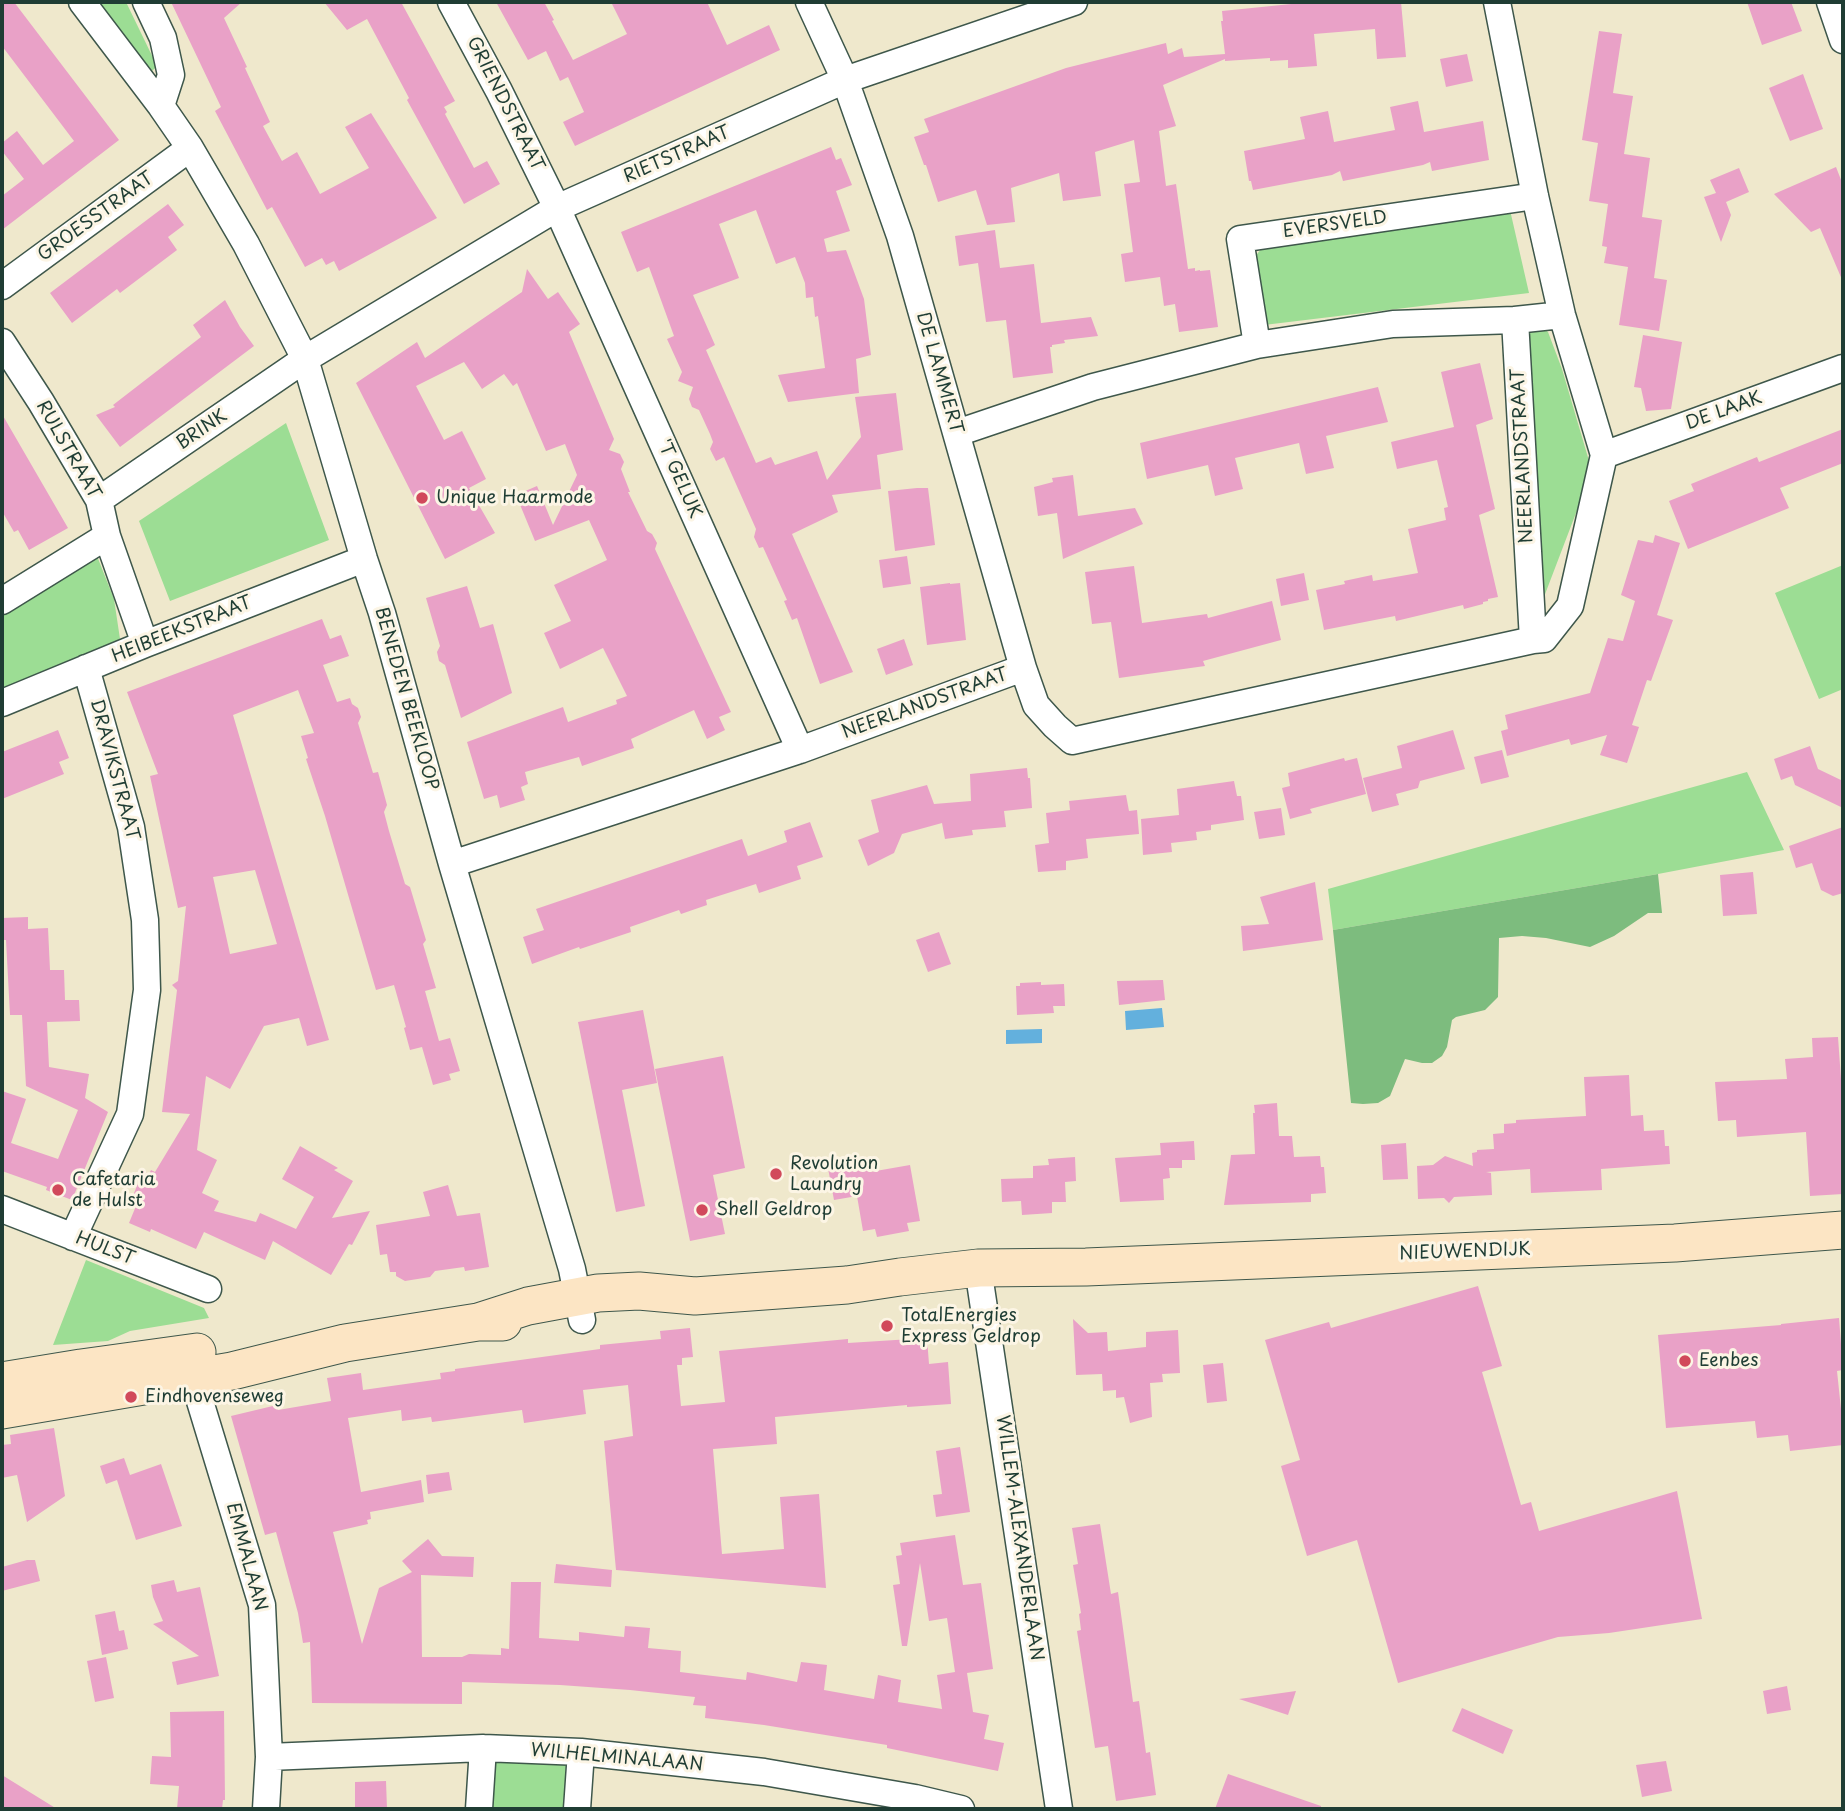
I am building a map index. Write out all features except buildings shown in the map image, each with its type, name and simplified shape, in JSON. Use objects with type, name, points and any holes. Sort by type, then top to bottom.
[{"type":"main road","name":"NIEUWENDIJK","points":[[980,1278],[1086,1267],[1661,1244],[1843,1230]]},
{"type":"main road","points":[[2,1381],[81,1368],[188,1366],[232,1371],[345,1343],[580,1308],[642,1309],[695,1296],[848,1285],[900,1277],[980,1278]]},
{"type":"main road","points":[[2,1410],[188,1366]]},
{"type":"street","name":"BENEDEN BEEKLOOP","points":[[82,2],[162,106],[190,148],[246,244],[305,359],[363,559],[382,613],[452,864],[575,1279],[580,1308]]},
{"type":"street","points":[[146,2],[163,38],[171,75],[162,106]]},
{"type":"street","name":"GRIENDSTRAAT","points":[[451,2],[557,208]]},
{"type":"street","name":"DE LAMMERT","points":[[808,2],[845,80],[900,236],[1023,668]]},
{"type":"street","name":"RIETSTRAAT","points":[[305,359],[557,208],[845,80],[1074,2]]},
{"type":"street","name":"NEERLANDSTRAAT","points":[[452,864],[800,750],[1023,668],[1036,705],[1072,741],[1533,639],[1544,639],[1570,606],[1604,455],[1562,315],[1535,196],[1497,2]]},
{"type":"street","points":[[1830,2],[1843,40]]},
{"type":"street","name":"GROESSTRAAT","points":[[2,286],[190,148]]},
{"type":"street","name":"EVERSVELD","points":[[1257,345],[1240,239],[1535,196]]},
{"type":"street","name":"'T GELUK","points":[[557,208],[800,750]]},
{"type":"street","points":[[957,433],[1093,387],[1257,345],[1393,324],[1515,320],[1562,315]]},
{"type":"street","name":"NEERLANDSTRAAT","points":[[1515,320],[1533,639]]},
{"type":"street","name":"RULSTRAAT","points":[[2,342],[99,500],[107,536],[145,644]]},
{"type":"street","name":"BRINK","points":[[99,500],[305,359]]},
{"type":"street","name":"DE LAAK","points":[[1604,455],[1843,368]]},
{"type":"street","points":[[2,600],[107,536]]},
{"type":"street","name":"HEIBEEKSTRAAT","points":[[2,704],[145,644],[363,559]]},
{"type":"street","name":"DRAVIKSTRAAT","points":[[73,1237],[130,1114],[147,990],[145,920],[131,827],[86,668]]},
{"type":"street","name":"HULST","points":[[2,1209],[208,1289]]},
{"type":"street","name":"WILLEM-ALEXANDERLAAN","points":[[980,1278],[1059,1809]]},
{"type":"street","name":"EMMALAAN","points":[[188,1366],[262,1605],[269,1757],[266,1809]]},
{"type":"street","points":[[479,1809],[483,1748]]},
{"type":"street","name":"WILHELMINALAAN","points":[[269,1757],[483,1748],[581,1752],[764,1772],[915,1798],[961,1809]]},
{"type":"street","points":[[577,1809],[581,1752]]},
{"type":"green space","points":[[96,2],[126,2],[157,66],[152,71]]},
{"type":"green space","points":[[1510,210],[1529,293],[1264,325],[1254,258],[1261,249],[1296,241]]},
{"type":"green space","points":[[1527,326],[1543,327],[1548,332],[1562,369],[1592,471],[1539,610]]},
{"type":"green space","points":[[286,423],[329,540],[170,601],[139,521]]},
{"type":"green space","points":[[97,556],[114,599],[120,639],[2,692],[2,613]]},
{"type":"green space","points":[[1843,565],[1843,689],[1819,699],[1775,593]]},
{"type":"green space","points":[[1747,772],[1784,850],[1333,930],[1328,889]]},
{"type":"green space","points":[[1658,874],[1662,913],[1648,913],[1614,936],[1590,947],[1546,938],[1499,938],[1498,997],[1485,1010],[1452,1020],[1447,1047],[1442,1056],[1432,1063],[1405,1059],[1390,1096],[1378,1103],[1351,1103],[1333,930]]},
{"type":"green space","points":[[86,1260],[204,1308],[209,1318],[130,1331],[108,1341],[53,1345]]},
{"type":"green space","points":[[495,1761],[569,1765],[567,1809],[492,1809]]},
{"type":"water","points":[[1162,1008],[1164,1027],[1126,1030],[1125,1011]]},
{"type":"water","points":[[1042,1029],[1042,1043],[1006,1044],[1006,1030]]},
{"type":"place","name":"Unique Haarmode","points":[[422,498]]},
{"type":"place","name":"Revolution Laundry","points":[[776,1174]]},
{"type":"place","name":"Cafetaria de Hulst","points":[[58,1190]]},
{"type":"place","name":"Shell Geldrop","points":[[702,1210]]},
{"type":"place","name":"TotalEnergies Express Geldrop","points":[[887,1326]]},
{"type":"place","name":"Eenbes","points":[[1685,1361]]},
{"type":"place","name":"Eindhovenseweg","points":[[131,1397]]}]
